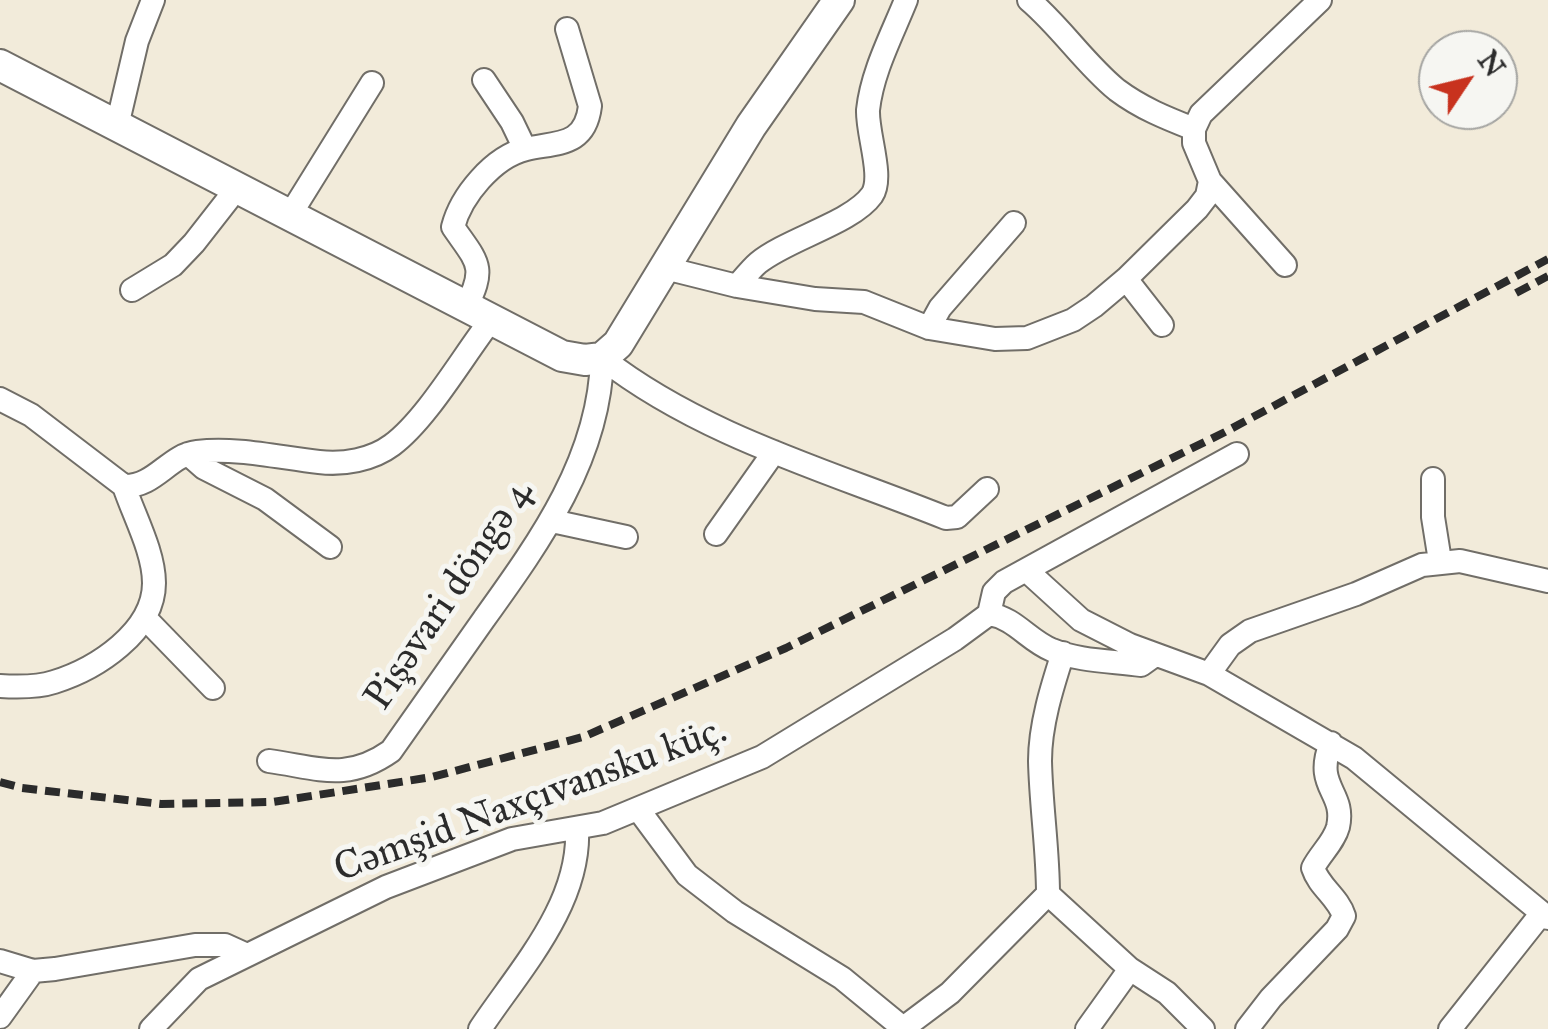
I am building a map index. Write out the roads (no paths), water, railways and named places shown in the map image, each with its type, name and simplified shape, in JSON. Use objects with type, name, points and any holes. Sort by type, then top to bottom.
[{"type":"street","points":[[118,126],[137,41],[152,0]]},
{"type":"street","points":[[0,65],[562,356],[585,360],[602,358],[632,326],[751,126],[839,0]]},
{"type":"street","points":[[738,286],[757,264],[848,214],[873,194],[877,172],[868,109],[880,62],[906,0]]},
{"type":"street","points":[[1029,0],[1113,86],[1156,115],[1194,128]]},
{"type":"street","points":[[1285,264],[1210,181],[1194,144],[1194,128],[1201,114],[1320,0]]},
{"type":"street","points":[[124,486],[139,487],[188,454],[217,451],[332,464],[364,459],[390,447],[412,426],[478,313],[480,272],[476,256],[453,227],[457,213],[499,163],[524,150],[560,145],[577,135],[588,118],[590,106],[567,29]]},
{"type":"street","points":[[484,80],[512,122],[524,150]]},
{"type":"street","points":[[290,215],[372,83]]},
{"type":"street","points":[[665,268],[738,286],[815,299],[864,302],[929,328],[995,339],[1026,338],[1073,320],[1126,280],[1197,209],[1208,196],[1210,181]]},
{"type":"street","points":[[132,290],[173,264],[236,188]]},
{"type":"street","points":[[929,328],[940,308],[1014,223]]},
{"type":"street","points":[[1126,280],[1162,325]]},
{"type":"street","points":[[602,358],[666,402],[774,452],[946,518],[957,517],[987,488]]},
{"type":"street","name":"Pişəvari döngə 4","points":[[269,761],[347,772],[369,767],[391,752],[552,521],[596,416],[602,358]]},
{"type":"street","points":[[0,399],[31,415],[124,486],[152,566],[155,587],[146,618],[117,648],[83,670],[51,684],[0,686]]},
{"type":"street","points":[[716,534],[774,452]]},
{"type":"street","points":[[188,454],[204,468],[265,499],[330,547]]},
{"type":"street","name":"Cəmşid Naxçıvansku küç.","points":[[151,1029],[199,979],[386,886],[512,839],[603,824],[762,757],[954,640],[989,614],[994,592],[1004,582],[1238,454]]},
{"type":"street","points":[[1433,479],[1433,517],[1440,561]]},
{"type":"street","points":[[552,521],[626,537]]},
{"type":"street","points":[[1209,674],[1230,645],[1250,631],[1440,561],[1460,561],[1548,582]]},
{"type":"street","points":[[1026,570],[1081,620],[1155,655],[1209,674],[1354,758],[1545,916],[1450,1029]]},
{"type":"street","points":[[989,614],[1004,616],[1049,649],[1063,654],[1141,666],[1155,655]]},
{"type":"street","points":[[146,618],[213,688]]},
{"type":"street","points":[[638,809],[686,875],[777,940],[842,978],[903,1029],[950,993],[1048,894],[1040,758],[1044,723],[1063,654]]},
{"type":"street","points":[[1248,1029],[1271,998],[1337,929],[1344,916],[1342,908],[1316,879],[1313,868],[1339,823],[1340,808],[1325,777],[1323,763],[1331,743]]},
{"type":"street","points":[[480,1029],[556,914],[573,877],[578,854],[577,828]]},
{"type":"street","points":[[1048,894],[1130,970],[1167,994],[1204,1029]]},
{"type":"street","points":[[0,960],[33,971],[195,944],[225,945],[247,955]]},
{"type":"street","points":[[1086,1029],[1130,970]]},
{"type":"street","points":[[0,1017],[33,971]]},
{"type":"railway","points":[[0,782],[161,804],[273,802],[432,777],[583,737],[786,648],[1225,432],[1548,259]]},
{"type":"railway","points":[[1516,293],[1548,276]]}]
